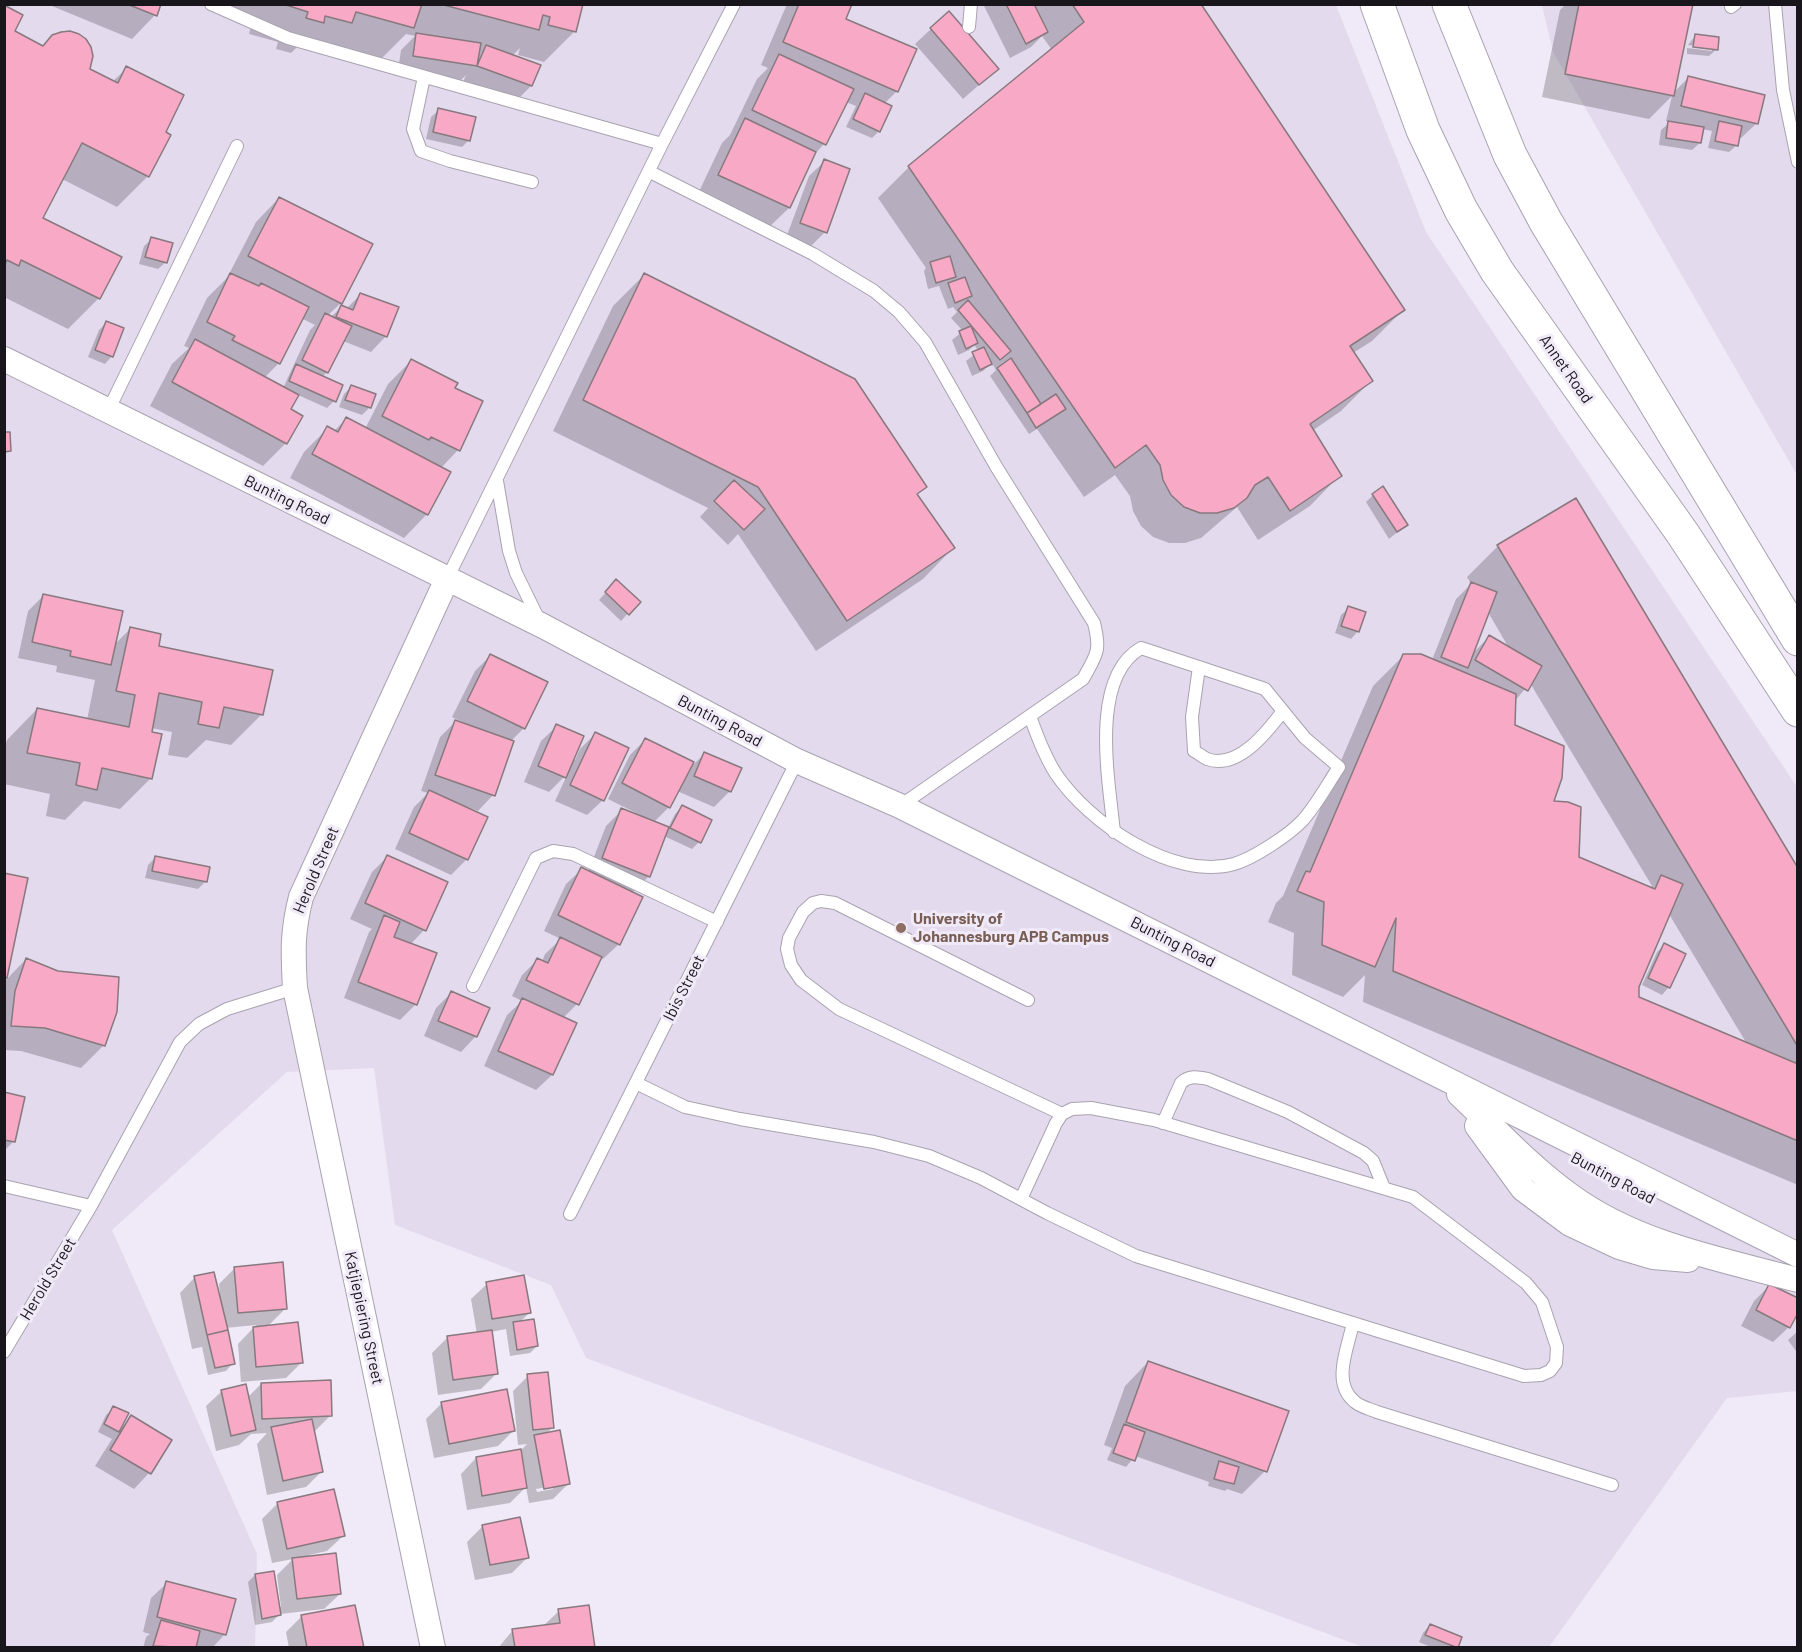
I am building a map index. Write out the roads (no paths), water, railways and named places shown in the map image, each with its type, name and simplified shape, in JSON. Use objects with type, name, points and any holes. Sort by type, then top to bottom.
[{"type":"main road","name":"Annet Road","points":[[1377,4],[1423,130],[1461,210],[1491,261],[1683,534],[1797,710]]},
{"type":"main road","points":[[1451,8],[1510,155],[1546,222],[1797,639]]},
{"type":"street","name":"Bunting Road","points":[[4,359],[543,626],[797,761],[900,806],[1440,1076],[1573,1158],[1640,1193],[1686,1215],[1797,1256]]},
{"type":"street","name":"Herold Street","points":[[295,988],[294,924],[301,897],[447,579]]},
{"type":"street","name":"Katjiepiering Street","points":[[295,988],[433,1647]]},
{"type":"street","name":"Bunting Road","points":[[1440,1076],[1537,1167],[1583,1204],[1640,1234],[1697,1254],[1797,1280]]},
{"type":"lane","points":[[211,4],[288,38],[663,144]]},
{"type":"lane","points":[[447,579],[734,4]]},
{"type":"lane","points":[[969,27],[971,4]]},
{"type":"lane","points":[[1775,4],[1783,90],[1797,162]]},
{"type":"lane","points":[[424,77],[413,129],[415,141],[421,151],[450,161],[532,182]]},
{"type":"lane","points":[[108,411],[237,146]]},
{"type":"lane","points":[[650,172],[813,254],[864,285],[899,312],[925,342],[997,468],[1094,623],[1099,643],[1095,658],[1083,679],[900,806]]},
{"type":"lane","points":[[496,481],[513,562],[543,626]]},
{"type":"lane","points":[[1030,716],[1040,744],[1056,774],[1074,797],[1114,832],[1165,858],[1189,865],[1214,867],[1235,864],[1256,854],[1302,821],[1339,767],[1305,738],[1265,689],[1141,648],[1131,653],[1123,663],[1112,689],[1104,740],[1114,832]]},
{"type":"lane","points":[[1199,667],[1192,728],[1194,751],[1207,759],[1220,760],[1243,754],[1267,732],[1283,711]]},
{"type":"lane","name":"Ibis Street","points":[[570,1214],[797,761]]},
{"type":"lane","points":[[473,986],[536,858],[553,851],[573,854],[717,921]]},
{"type":"lane","points":[[1028,1000],[835,903],[820,901],[813,903],[803,912],[789,938],[787,949],[791,965],[801,980],[839,1009],[1062,1114]]},
{"type":"lane","name":"Herold Street","points":[[4,1352],[91,1206],[180,1042],[199,1024],[227,1009],[295,988]]},
{"type":"lane","points":[[1163,1123],[1181,1083],[1194,1077],[1208,1079],[1288,1112],[1364,1153],[1373,1161],[1384,1188]]},
{"type":"lane","points":[[636,1083],[685,1107],[874,1142],[929,1156],[981,1178],[1020,1199],[1136,1256],[1524,1376],[1541,1375],[1550,1371],[1556,1363],[1557,1347],[1542,1302],[1526,1283],[1413,1197],[1384,1188],[1163,1123],[1091,1108],[1072,1109],[1062,1114],[1056,1122],[1020,1199]]},
{"type":"lane","points":[[4,1186],[91,1206]]},
{"type":"lane","points":[[1353,1323],[1342,1375],[1344,1389],[1356,1403],[1377,1412],[1612,1485]]},
{"type":"place","name":"University of Johannesburg APB Campus","points":[[901,928]]}]
